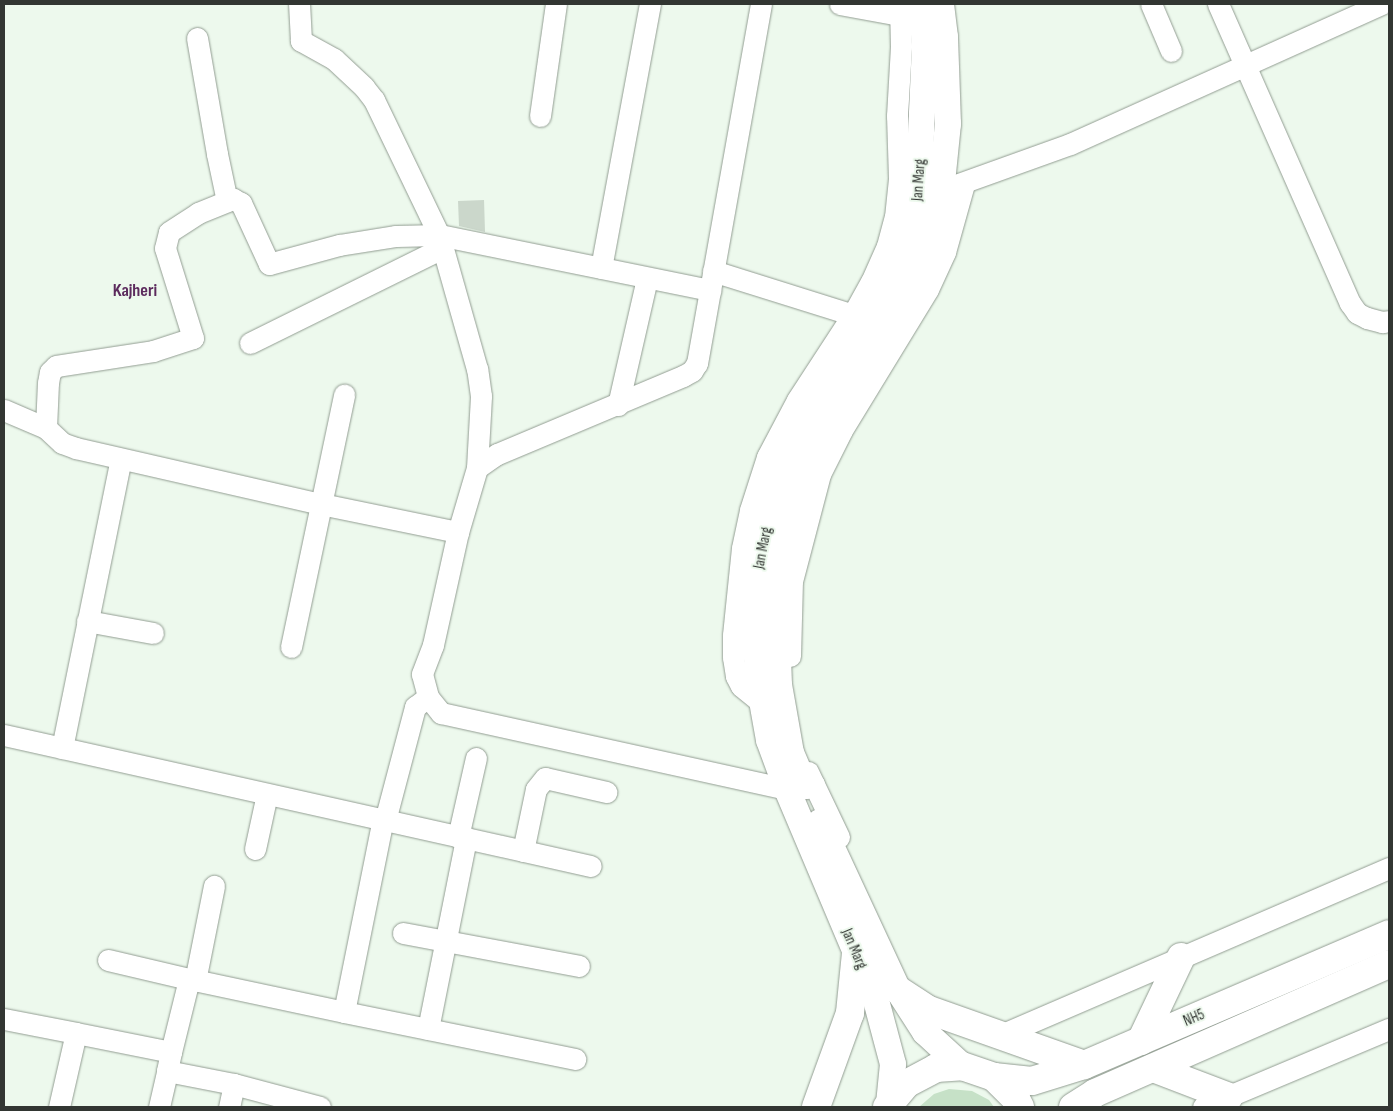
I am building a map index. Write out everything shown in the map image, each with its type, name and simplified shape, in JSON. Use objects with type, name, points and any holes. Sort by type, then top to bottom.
[{"type":"highway","name":"NH5","points":[[888,1105],[906,1084],[936,1068],[962,1066],[994,1077],[1032,1080],[1084,1066],[1389,934]]},
{"type":"highway","points":[[816,1107],[850,1013],[856,953]]},
{"type":"highway","points":[[1141,1041],[1181,958]]},
{"type":"highway","name":"NH5","points":[[1086,1103],[1153,1068],[1389,964]]},
{"type":"highway","points":[[894,981],[929,1010],[1084,1066]]},
{"type":"highway","points":[[1153,1068],[1229,1096]]},
{"type":"highway","name":"NH5","points":[[994,1077],[1016,1099],[1020,1107]]},
{"type":"main road","name":"Jan Marg","points":[[888,1105],[893,1064],[876,1000],[856,953],[791,753],[779,686],[776,607],[784,543],[801,487],[820,443],[925,264],[938,222],[953,186],[942,4]]},
{"type":"main road","name":"Jan Marg","points":[[907,8],[924,44],[918,200],[906,255],[862,317],[799,434],[774,498],[760,556],[754,620],[762,703],[769,740],[802,787],[894,981],[925,1032],[962,1066]]},
{"type":"street","points":[[299,4],[301,41],[334,58],[374,100],[440,241],[477,370],[481,396],[477,468],[458,532],[433,645],[422,674],[428,698],[441,713],[802,787]]},
{"type":"street","points":[[540,116],[556,4]]},
{"type":"street","points":[[601,268],[650,4]]},
{"type":"street","points":[[477,468],[497,454],[618,405],[692,371],[697,363],[761,4]]},
{"type":"street","points":[[840,4],[907,8]]},
{"type":"street","points":[[1151,4],[1171,52]]},
{"type":"street","points":[[1218,4],[1350,303],[1357,312],[1367,318],[1389,322]]},
{"type":"street","points":[[953,186],[1087,136],[1174,99],[1244,64],[1382,4]]},
{"type":"street","points":[[196,38],[227,201]]},
{"type":"street","points":[[46,428],[48,383],[50,372],[56,366],[153,351],[192,338],[165,248],[166,240],[169,232],[198,213],[233,199],[241,203],[269,264],[339,245],[396,236],[440,241],[601,268],[647,278],[711,281],[862,317]]},
{"type":"street","points":[[250,343],[440,241]]},
{"type":"street","points":[[618,405],[647,278]]},
{"type":"street","points":[[292,647],[344,395]]},
{"type":"street","points":[[4,410],[46,428],[62,443],[76,448],[321,504],[458,532]]},
{"type":"street","points":[[62,748],[121,459]]},
{"type":"street","points":[[87,621],[153,633]]},
{"type":"street","points":[[344,1012],[382,819],[387,813],[415,707],[428,698]]},
{"type":"street","points":[[4,734],[591,866]]},
{"type":"street","points":[[428,1029],[446,941],[476,758]]},
{"type":"street","points":[[523,851],[536,789],[544,778],[606,792]]},
{"type":"street","points":[[255,849],[267,794]]},
{"type":"street","points":[[1001,1035],[1389,868]]},
{"type":"street","points":[[159,1107],[214,886]]},
{"type":"street","points":[[403,933],[579,966]]},
{"type":"street","points":[[108,960],[192,980],[575,1059]]},
{"type":"street","points":[[4,1019],[76,1033],[234,1084],[320,1107]]},
{"type":"street","points":[[1203,1107],[1389,1029]]},
{"type":"street","points":[[58,1107],[76,1033]]},
{"type":"street","points":[[229,1107],[234,1084]]},
{"type":"green space","points":[[949,1089],[972,1091],[989,1100],[994,1107],[919,1107],[934,1094]]},
{"type":"building","points":[[484,200],[485,232],[459,226],[458,201]]},
{"type":"district","name":"Kajheri","points":[[135,291]]}]
